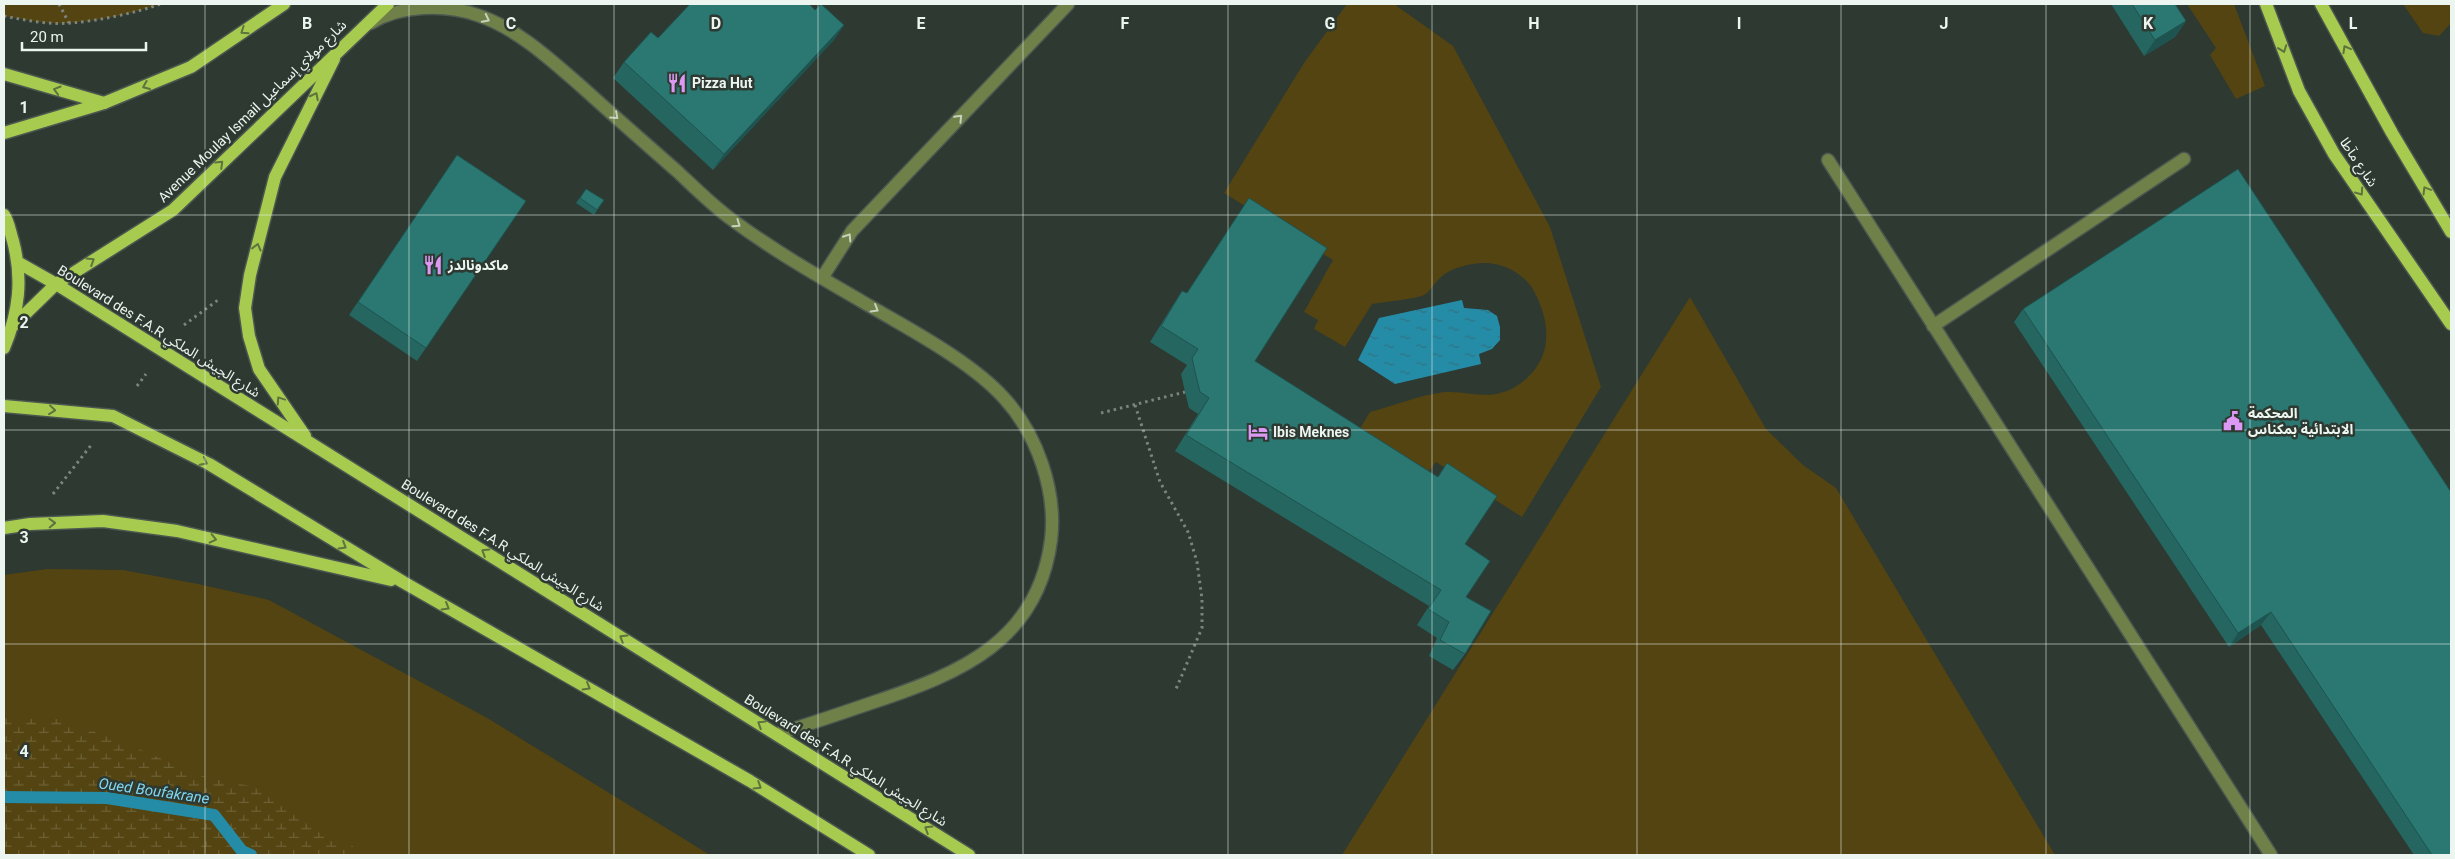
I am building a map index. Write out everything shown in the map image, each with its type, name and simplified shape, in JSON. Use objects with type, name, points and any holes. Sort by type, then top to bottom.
[{"type":"main road","points":[[4,133],[104,103],[191,67],[284,4]]},
{"type":"main road","name":"Avenue Moulay Ismail شارع مولاي إسماعيل","points":[[14,325],[56,284],[172,210],[388,4]]},
{"type":"main road","name":"شارع مآطا","points":[[2266,4],[2299,91],[2334,154],[2451,324]]},
{"type":"main road","points":[[2321,4],[2392,133],[2451,232]]},
{"type":"main road","points":[[307,440],[259,368],[248,336],[245,308],[250,275],[275,177],[339,49]]},
{"type":"main road","points":[[4,74],[104,103]]},
{"type":"main road","points":[[4,215],[19,263],[19,294],[14,325],[4,348]]},
{"type":"main road","name":"Boulevard des F.A.R شارع الجيش الملكي","points":[[19,263],[307,440],[969,855]]},
{"type":"main road","points":[[4,406],[113,416],[209,464],[403,582],[750,781],[869,855]]},
{"type":"main road","points":[[4,528],[30,524],[103,521],[177,531],[403,582]]},
{"type":"lane","points":[[822,278],[852,231],[1068,4]]},
{"type":"lane","points":[[356,33],[385,15],[412,10],[444,9],[478,15],[519,35],[551,60],[728,217],[780,254],[929,340],[1004,397],[1036,445],[1052,508],[1052,537],[1047,562],[1036,596],[1020,621],[1000,642],[972,661],[928,684],[777,734]]},
{"type":"lane","points":[[1933,326],[2184,159]]},
{"type":"lane","points":[[1828,160],[2271,855]]},
{"type":"path","points":[[59,4],[69,23]]},
{"type":"path","points":[[4,16],[69,23],[145,9],[161,4]]},
{"type":"path","points":[[136,386],[147,373]]},
{"type":"path","points":[[1101,413],[1185,392]]},
{"type":"path","points":[[1135,405],[1160,482],[1188,532],[1197,562],[1202,600],[1202,628],[1176,689]]},
{"type":"path","points":[[30,524],[95,439]]},
{"type":"green space","points":[[4,4],[161,4],[104,18],[81,22],[53,23],[4,16]]},
{"type":"green space","points":[[1347,4],[1394,4],[1453,46],[1550,227],[1601,387],[1522,517],[1436,462],[1426,475],[1362,434],[1361,427],[1370,412],[1409,400],[1447,392],[1496,394],[1505,392],[1526,379],[1541,360],[1545,349],[1546,327],[1540,304],[1526,280],[1513,270],[1490,263],[1471,264],[1454,269],[1440,278],[1424,295],[1372,304],[1345,347],[1314,329],[1318,320],[1304,312],[1333,260],[1224,193],[1304,63]]},
{"type":"green space","points":[[2187,4],[2234,4],[2265,86],[2236,99],[2210,55],[2216,48]]},
{"type":"green space","points":[[2403,4],[2451,4],[2451,23],[2439,36],[2423,33]]},
{"type":"green space","points":[[1690,297],[1766,429],[1803,465],[1836,488],[2055,855],[1342,855]]},
{"type":"green space","points":[[47,569],[123,570],[269,600],[489,719],[710,855],[4,855],[4,575]]},
{"type":"green space","points":[[4,718],[58,719],[125,743],[202,776],[255,787],[367,855],[4,855]]},
{"type":"water","points":[[1462,300],[1464,308],[1488,310],[1497,316],[1500,327],[1500,340],[1492,349],[1479,354],[1481,364],[1395,384],[1358,360],[1379,318]]},
{"type":"building","points":[[690,4],[809,4],[815,10],[821,4],[844,25],[724,154],[624,62],[651,32],[658,38]]},
{"type":"building","points":[[2132,4],[2175,4],[2186,21],[2155,40]]},
{"type":"building","name":"ماكدونالدز","points":[[457,155],[526,201],[426,348],[358,302]]},
{"type":"building","name":"المحكمة الابتدائية بمكناس","points":[[2238,169],[2451,492],[2451,855],[2432,855],[2271,612],[2238,633],[2023,309]]},
{"type":"building","points":[[586,189],[604,200],[597,210],[580,198]]},
{"type":"building","name":"Ibis Meknes","points":[[1249,198],[1327,248],[1255,361],[1438,477],[1447,463],[1497,496],[1465,544],[1490,561],[1466,597],[1491,611],[1465,654],[1440,640],[1449,622],[1428,609],[1441,590],[1186,435],[1209,398],[1200,392],[1196,376],[1192,358],[1198,349],[1161,326],[1182,291],[1187,293]]},
{"type":"waterway","name":"Oued Boufakrane","points":[[4,797],[107,798],[214,815],[242,851],[251,855]]},
{"type":"place","name":"Pizza Hut","points":[[677,83]]},
{"type":"place","name":"ماكدونالدز","points":[[433,265]]},
{"type":"place","name":"المحكمة الابتدائية بمكناس","points":[[2233,421]]},
{"type":"place","name":"Ibis Meknes","points":[[1258,432]]}]
